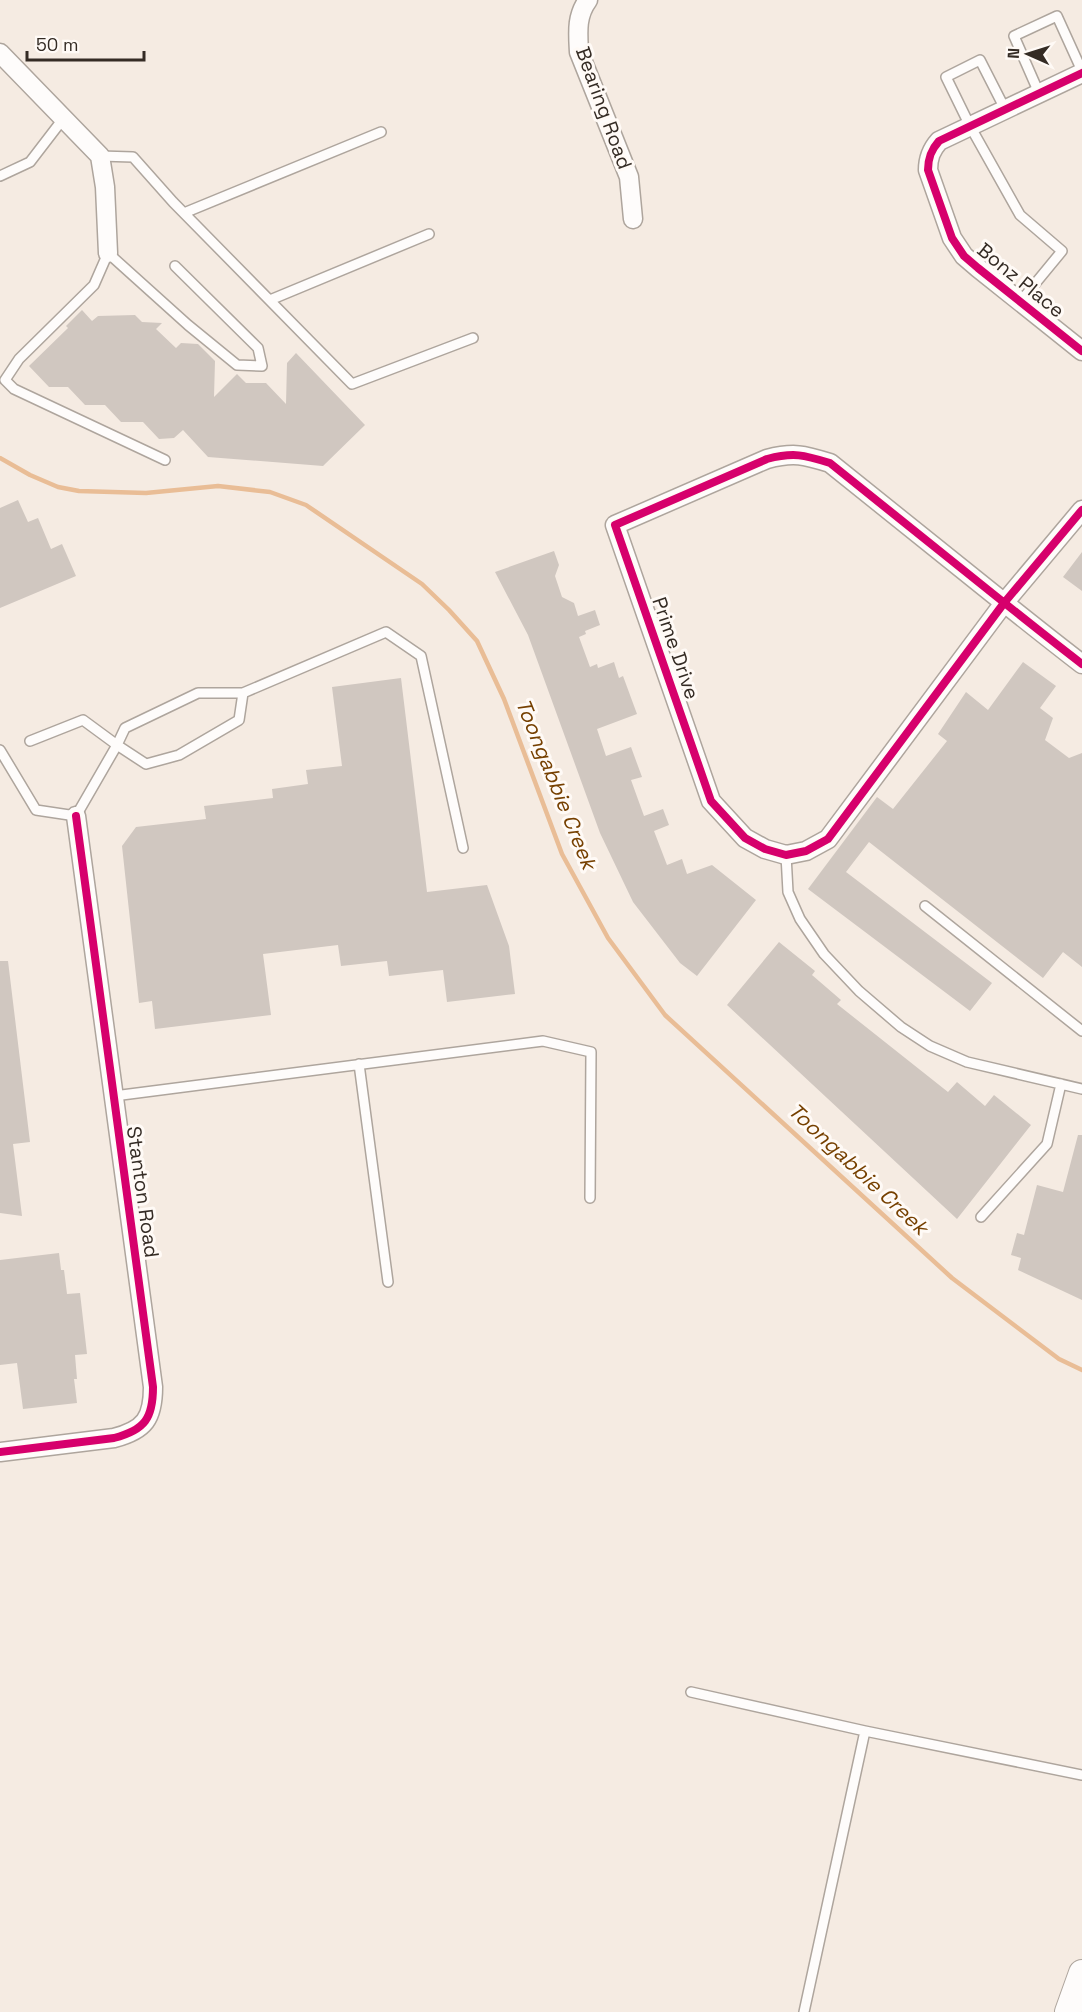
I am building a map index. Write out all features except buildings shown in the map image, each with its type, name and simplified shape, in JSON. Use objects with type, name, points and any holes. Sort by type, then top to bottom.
[{"type":"street","name":"Bearing Road","points":[[588,0],[581,9],[577,30],[579,52],[629,177],[633,219]]},
{"type":"street","points":[[0,53],[100,156],[105,187],[108,253]]},
{"type":"street","name":"Bonz Place","points":[[1082,72],[939,141],[928,159],[928,170],[952,238],[964,256],[1082,351]]},
{"type":"street","name":"Prime Drive","points":[[786,855],[765,849],[745,838],[711,801],[615,525],[767,459],[787,454],[806,455],[830,463],[1004,603]]},
{"type":"street","points":[[786,855],[806,851],[828,839],[1004,603],[1082,510]]},
{"type":"street","points":[[1004,603],[1082,664]]},
{"type":"street","name":"Stanton Road","points":[[0,1452],[114,1438],[129,1434],[148,1417],[153,1406],[152,1375],[76,816]]},
{"type":"street","points":[[1068,2012],[1082,1973]]},
{"type":"lane","points":[[1039,93],[1014,36],[1058,16],[1082,72]]},
{"type":"lane","points":[[1005,110],[980,60],[946,77],[970,126],[1020,215],[1062,251],[1020,302]]},
{"type":"lane","points":[[0,176],[30,162],[63,119]]},
{"type":"lane","points":[[184,213],[381,132]]},
{"type":"lane","points":[[100,156],[133,157],[184,213],[352,384],[473,338]]},
{"type":"lane","points":[[270,300],[429,234]]},
{"type":"lane","points":[[165,460],[14,389],[5,380],[19,359],[94,285],[108,253],[188,325],[237,365],[262,366],[258,348],[175,266]]},
{"type":"lane","points":[[0,752],[36,810],[76,816],[125,728],[198,693],[243,693],[386,632],[421,656],[463,849]]},
{"type":"lane","points":[[30,741],[83,720],[146,764],[179,755],[239,720],[243,693]]},
{"type":"lane","points":[[786,855],[788,892],[800,919],[824,954],[859,991],[902,1027],[930,1046],[968,1062],[1082,1089]]},
{"type":"lane","points":[[925,906],[1082,1031]]},
{"type":"lane","points":[[114,1096],[543,1041],[591,1052],[590,1198]]},
{"type":"lane","points":[[359,1064],[388,1282]]},
{"type":"lane","points":[[981,1217],[1047,1144],[1061,1084]]},
{"type":"lane","points":[[691,1692],[865,1731],[1082,1775]]},
{"type":"lane","points":[[804,2012],[865,1731]]},
{"type":"waterway","name":"Toongabbie Creek","points":[[0,458],[58,487],[79,491],[146,493],[218,486],[270,492],[306,505],[422,584],[477,641],[504,699],[562,854],[608,938],[665,1015],[952,1278],[1059,1359],[1082,1370]]},
{"type":"cycle path","points":[[1082,73],[939,141],[930,154],[928,170],[952,238],[964,256],[1082,351]]},
{"type":"cycle path","points":[[1082,510],[1004,603],[828,839],[806,851],[786,855],[765,849],[745,838],[711,801],[615,525],[767,459],[792,455],[821,460],[830,463],[992,593],[1003,602],[1014,611],[1082,664]]},
{"type":"cycle path","points":[[0,1452],[125,1435],[140,1427],[145,1421],[149,1415],[153,1398],[76,816]]}]
